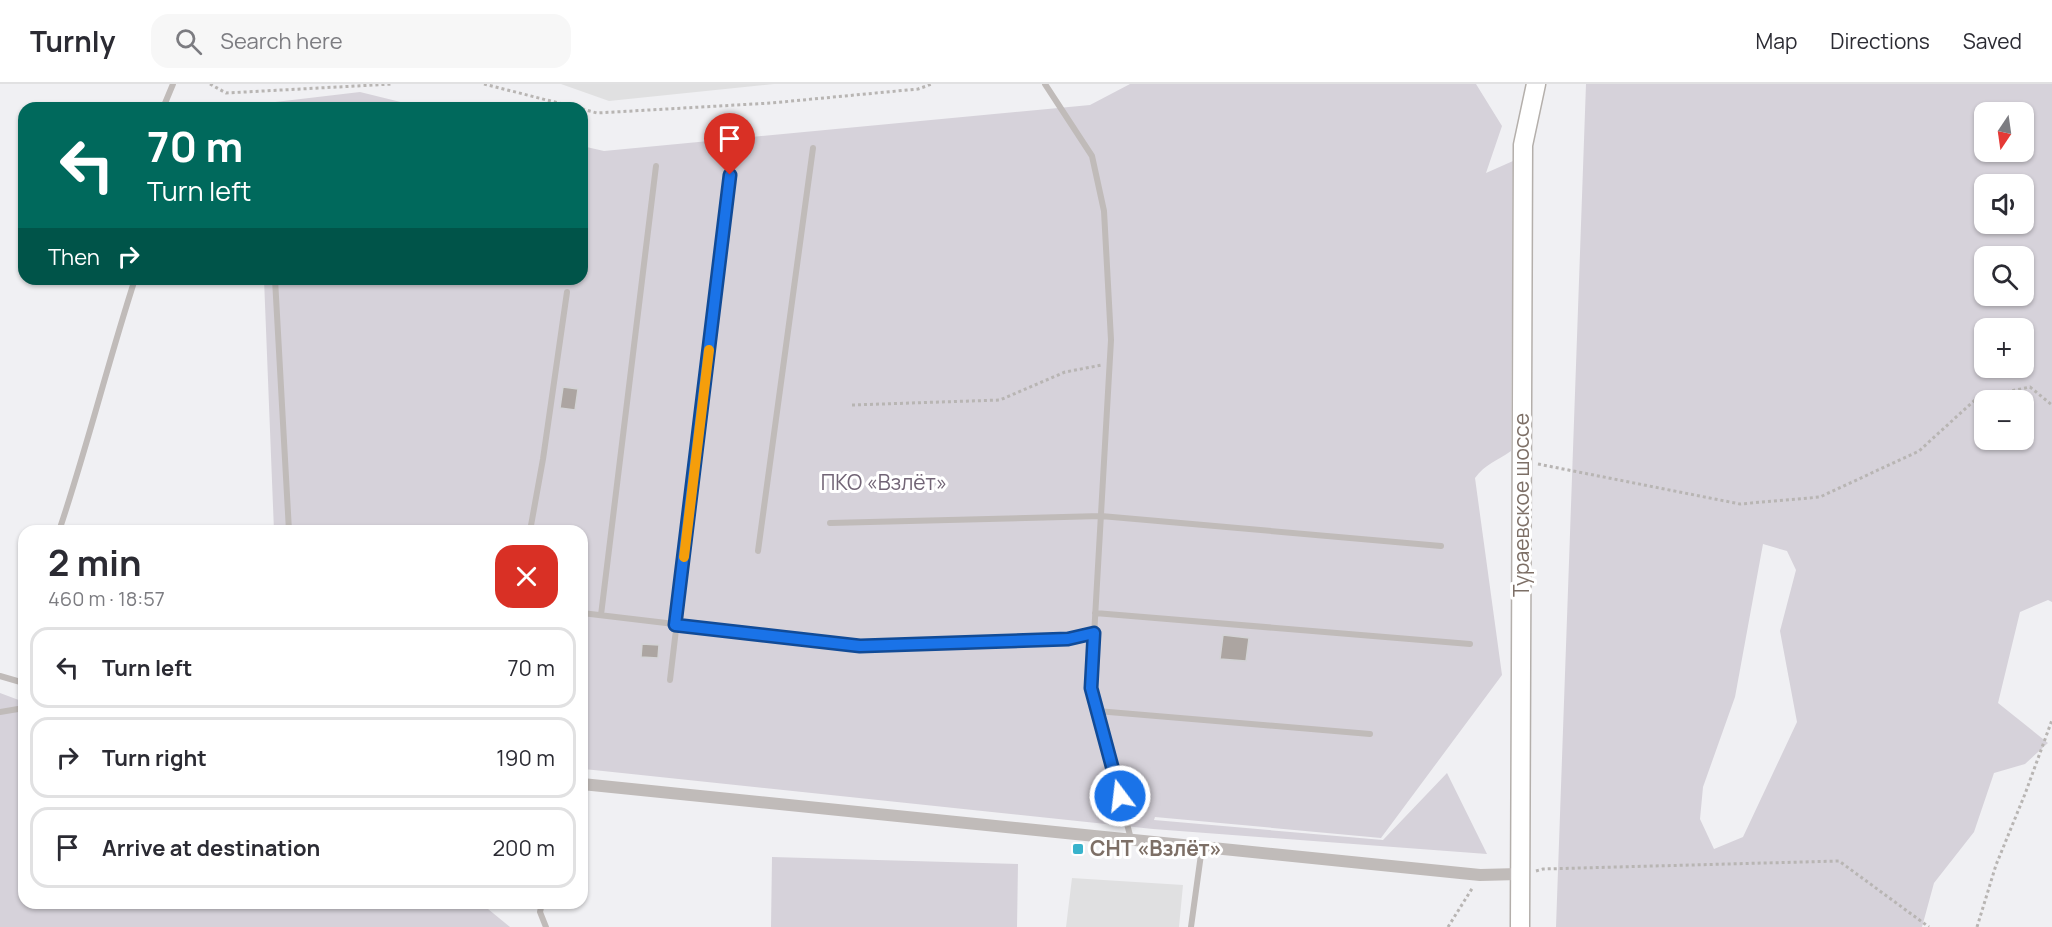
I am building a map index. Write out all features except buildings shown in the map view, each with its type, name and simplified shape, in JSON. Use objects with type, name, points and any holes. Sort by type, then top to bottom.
[{"type":"main road","name":"Тураевское шоссе","points":[[1520,927],[1523,145],[1536,84]]},
{"type":"street","points":[[588,785],[1480,875],[1519,874]]},
{"type":"lane","points":[[166,102],[173,84]]},
{"type":"lane","points":[[1045,84],[1092,156],[1104,211],[1111,340],[1091,688],[1132,840]]},
{"type":"lane","points":[[759,551],[813,147]]},
{"type":"lane","points":[[670,680],[733,151]]},
{"type":"lane","points":[[601,615],[656,166]]},
{"type":"lane","points":[[61,525],[83,458],[115,340],[133,285]]},
{"type":"lane","points":[[275,285],[289,525]]},
{"type":"lane","points":[[531,525],[567,292]]},
{"type":"lane","points":[[830,523],[1101,516],[1441,546]]},
{"type":"lane","points":[[1095,613],[1470,644]]},
{"type":"lane","points":[[588,614],[860,646],[1068,639],[1094,633]]},
{"type":"lane","points":[[0,676],[18,681]]},
{"type":"lane","points":[[0,712],[18,709]]},
{"type":"lane","points":[[1097,711],[1371,734]]},
{"type":"lane","points":[[1191,927],[1202,847]]},
{"type":"lane","points":[[541,909],[546,927]]},
{"type":"path","points":[[210,84],[226,93],[393,84]]},
{"type":"path","points":[[484,84],[553,102]]},
{"type":"path","points":[[914,84],[918,89]]},
{"type":"path","points":[[588,111],[597,113],[771,104],[918,89],[932,84]]},
{"type":"path","points":[[852,405],[999,400],[1065,372],[1109,363]]},
{"type":"path","points":[[1522,461],[1740,504],[1820,497],[1919,451],[1977,398],[2030,387],[2052,405]]},
{"type":"path","points":[[1977,927],[1996,865],[2052,720]]},
{"type":"path","points":[[1519,874],[1543,869],[1839,861],[1929,927]]},
{"type":"path","points":[[1448,927],[1480,875]]},
{"type":"shaded area","points":[[561,84],[774,84],[609,101]]},
{"type":"shaded area","points":[[1072,878],[1183,885],[1179,927],[1066,927]]},
{"type":"green space","name":"ПКО «Взлёт»","points":[[1130,84],[1476,84],[1502,126],[1486,173],[1513,161],[1511,451],[1487,466],[1475,478],[1502,675],[1381,838],[1155,817],[1154,820],[1383,840],[1447,773],[1487,854],[1153,829],[588,769],[588,525],[274,525],[264,285],[588,285],[588,147],[604,151],[1090,105]]},
{"type":"green space","points":[[1586,84],[2052,84],[2052,602],[2048,600],[2020,612],[1998,703],[2048,743],[2025,764],[1994,773],[1974,832],[1934,883],[1922,927],[1556,927]],"holes":[[[1763,544],[1787,551],[1796,570],[1780,631],[1797,722],[1743,837],[1714,849],[1700,819],[1703,787],[1735,697]]]},
{"type":"green space","points":[[360,92],[401,102],[275,102]]},
{"type":"green space","points":[[0,693],[18,700],[18,909],[488,909],[510,927],[0,927]]},
{"type":"green space","points":[[772,857],[1018,864],[1017,927],[771,927]]},
{"type":"slow traffic","points":[[684,557],[709,350]]},
{"type":"place","name":"СНТ «Взлёт»","points":[[1078,849]]},
{"type":"route","points":[[730,175],[675,625],[860,646],[1068,639],[1094,633],[1091,688],[1120,796]]}]
